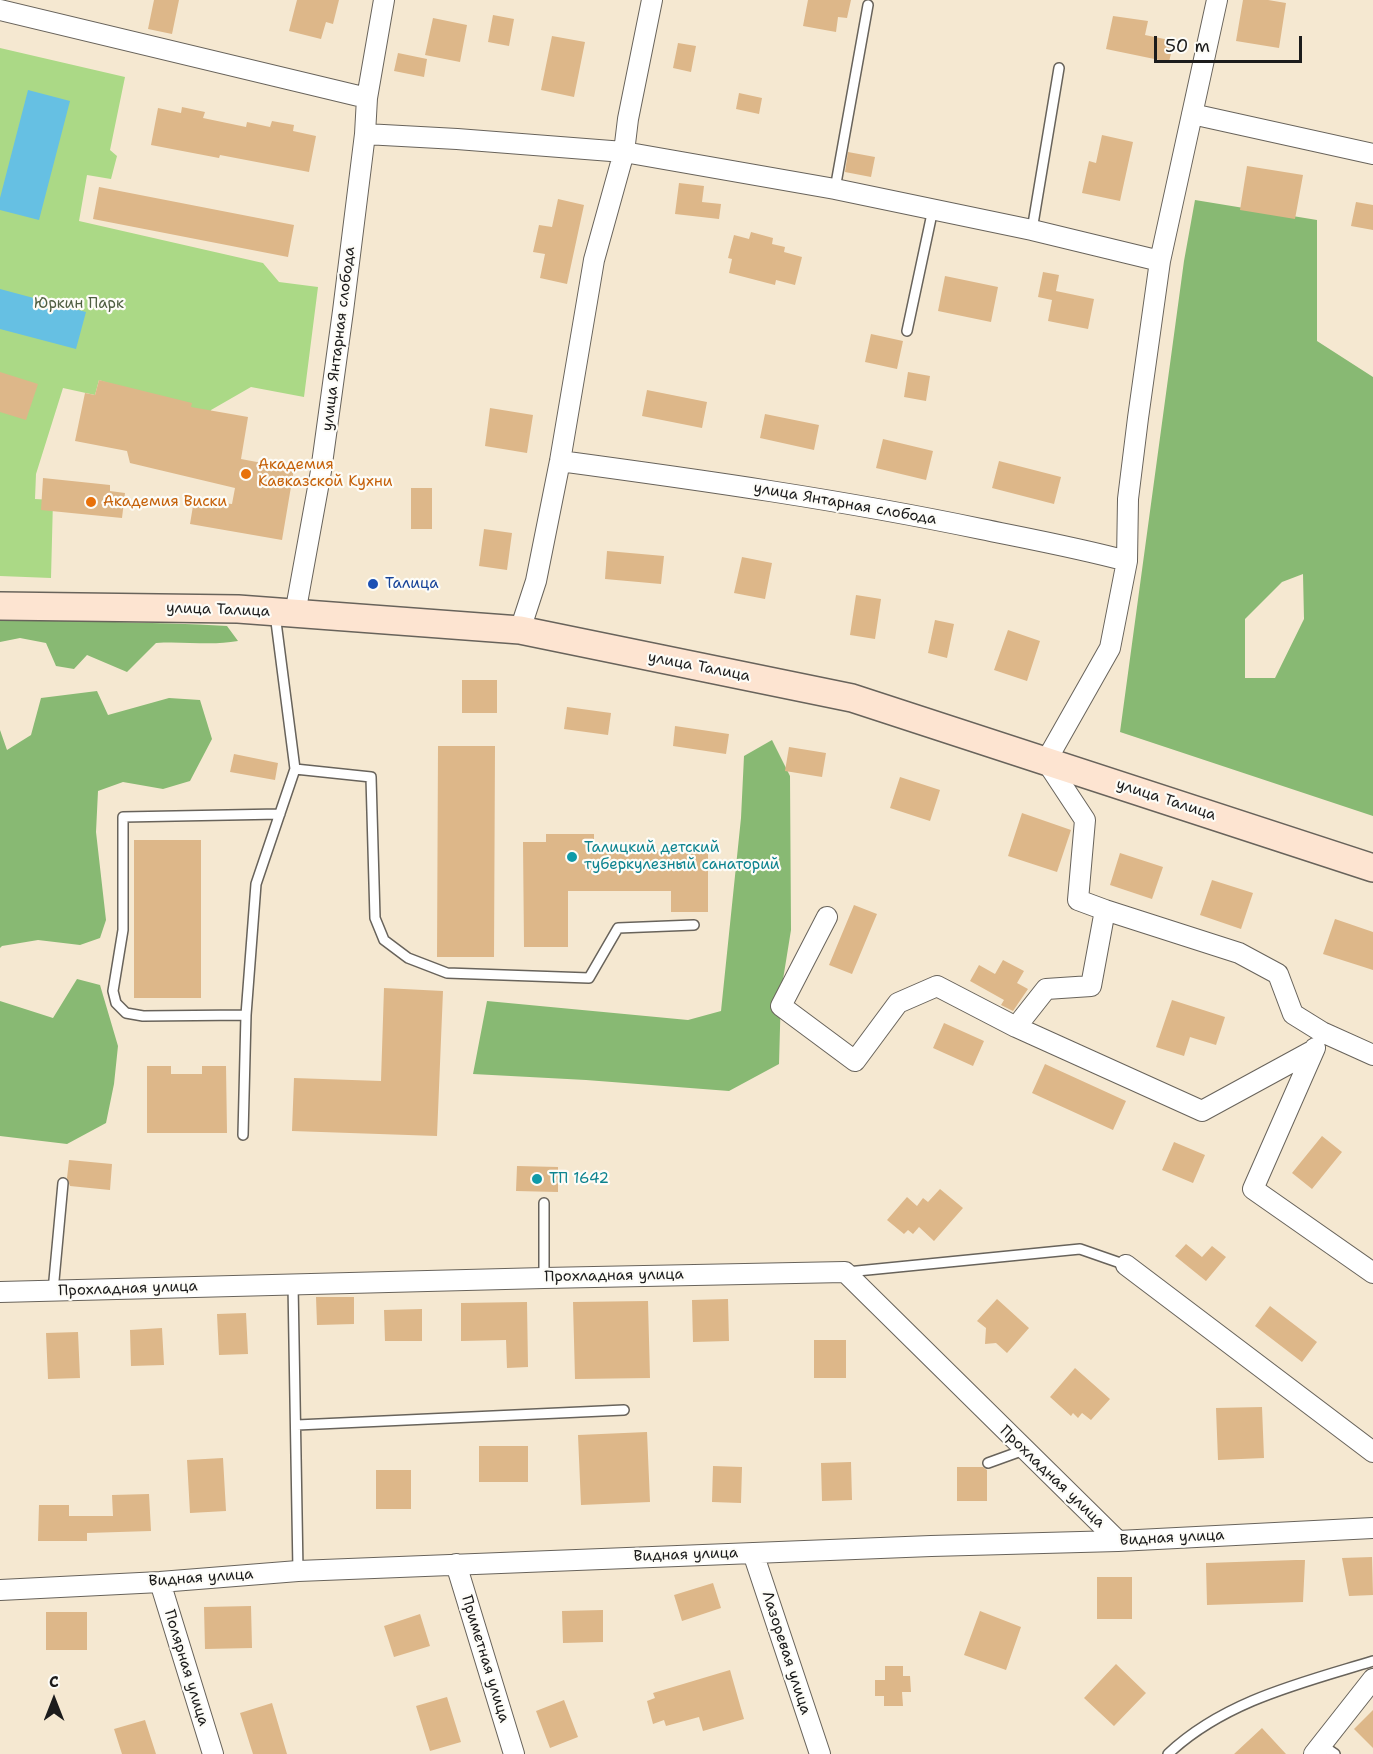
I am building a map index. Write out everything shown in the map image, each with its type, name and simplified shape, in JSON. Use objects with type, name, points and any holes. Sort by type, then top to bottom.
[{"type":"street","name":"улица Янтарная слобода","points":[[285,613],[321,471],[365,134],[367,98],[384,0]]},
{"type":"street","points":[[520,630],[536,581],[560,461],[594,260],[624,152],[628,119],[652,0]]},
{"type":"street","points":[[1216,0],[1160,261],[1128,499],[1127,561],[1110,648],[1046,761],[1085,820],[1078,900],[1239,952],[1278,974],[1293,1014],[1322,1032],[1373,1055]]},
{"type":"street","points":[[0,10],[367,98]]},
{"type":"street","points":[[1192,114],[1373,154]]},
{"type":"street","points":[[365,134],[624,152],[835,189],[1032,230],[1160,261]]},
{"type":"street","name":"улица Янтарная слобода","points":[[560,461],[889,510],[1089,551],[1127,561]]},
{"type":"street","name":"улица Талица","points":[[0,606],[226,609],[520,630],[852,698],[1373,868]]},
{"type":"street","points":[[1016,1026],[1046,989],[1091,986],[1105,910]]},
{"type":"street","points":[[827,917],[781,1006],[855,1061],[898,1003],[937,986],[1016,1026],[1202,1111],[1314,1050]]},
{"type":"street","points":[[1322,1032],[1253,1189],[1373,1273]]},
{"type":"street","points":[[1126,1265],[1373,1452]]},
{"type":"street","name":"Прохладная улица","points":[[0,1292],[845,1272],[1118,1541]]},
{"type":"street","name":"Видная улица","points":[[0,1590],[160,1582],[298,1571],[1118,1541],[1373,1528]]},
{"type":"street","name":"Лазоревая улица","points":[[753,1553],[820,1754]]},
{"type":"street","name":"Приметная улица","points":[[456,1564],[514,1754]]},
{"type":"street","name":"Полярная улица","points":[[160,1582],[213,1754]]},
{"type":"street","points":[[1324,1751],[1373,1679]]},
{"type":"lane","points":[[835,189],[867,4]]},
{"type":"lane","points":[[1032,230],[1059,68]]},
{"type":"lane","points":[[907,331],[933,209]]},
{"type":"lane","points":[[243,1135],[246,1015],[256,884],[296,769],[285,613]]},
{"type":"lane","points":[[296,769],[371,777],[375,918],[384,940],[408,958],[447,973],[589,978],[618,928],[694,925]]},
{"type":"lane","points":[[246,1015],[143,1016],[126,1013],[116,1003],[113,991],[123,930],[123,817],[280,814]]},
{"type":"lane","points":[[53,1291],[63,1183]]},
{"type":"lane","points":[[544,1203],[544,1278]]},
{"type":"lane","points":[[845,1272],[1080,1249],[1126,1265]]},
{"type":"lane","points":[[293,1284],[298,1571]]},
{"type":"lane","points":[[297,1425],[624,1410]]},
{"type":"lane","points":[[988,1463],[1024,1450]]},
{"type":"lane","points":[[1167,1754],[1178,1744],[1241,1705],[1280,1690],[1373,1661]]},
{"type":"green space","name":"Юркин Парк","points":[[0,48],[125,77],[110,150],[117,156],[111,179],[87,175],[79,221],[263,263],[279,282],[318,287],[304,397],[251,387],[211,410],[209,418],[99,380],[95,395],[63,388],[36,474],[35,499],[53,500],[51,578],[0,576]]},
{"type":"green space","points":[[1195,200],[1317,220],[1317,341],[1373,377],[1373,816],[1120,732],[1184,261]],"holes":[[[1303,574],[1304,619],[1275,678],[1245,678],[1245,619],[1282,582]]]},
{"type":"green space","points":[[0,615],[57,620],[227,626],[238,641],[156,643],[127,672],[87,655],[74,669],[56,666],[46,643],[20,638],[0,642]]},
{"type":"green space","points":[[97,691],[108,715],[169,698],[200,700],[212,739],[190,781],[163,789],[123,782],[98,791],[96,832],[106,920],[100,938],[80,945],[38,940],[0,948],[0,730],[7,750],[31,735],[41,698]]},
{"type":"green space","points":[[772,740],[790,776],[791,930],[781,992],[779,1064],[729,1091],[473,1074],[487,1001],[688,1020],[721,1011],[741,818],[744,756]]},
{"type":"green space","points":[[77,979],[100,985],[118,1046],[114,1084],[106,1123],[67,1144],[0,1136],[0,1001],[53,1018]]},
{"type":"water","points":[[28,90],[70,101],[39,220],[0,210],[0,198]]},
{"type":"water","points":[[0,289],[86,312],[76,349],[0,329]]},
{"type":"building","points":[[154,0],[179,0],[172,34],[148,29]]},
{"type":"building","points":[[297,0],[339,0],[333,24],[326,22],[321,39],[289,31]]},
{"type":"building","points":[[808,0],[851,0],[847,18],[838,17],[836,32],[803,26]]},
{"type":"building","points":[[1243,0],[1286,3],[1279,48],[1236,41]]},
{"type":"building","points":[[493,15],[514,19],[509,46],[488,42]]},
{"type":"building","points":[[1113,16],[1148,21],[1145,35],[1174,41],[1169,62],[1106,49]]},
{"type":"building","points":[[433,18],[467,25],[460,62],[425,55]]},
{"type":"building","points":[[552,36],[585,42],[574,97],[541,90]]},
{"type":"building","points":[[678,43],[696,46],[691,72],[673,68]]},
{"type":"building","points":[[398,53],[427,59],[424,77],[394,71]]},
{"type":"building","points":[[739,93],[762,98],[759,114],[736,109]]},
{"type":"building","points":[[182,107],[205,112],[203,118],[246,127],[247,122],[270,127],[272,121],[294,125],[293,131],[316,136],[309,172],[151,145],[158,108],[181,113]]},
{"type":"building","points":[[1102,135],[1133,142],[1120,201],[1082,193],[1089,161],[1096,163]]},
{"type":"building","points":[[848,152],[875,157],[871,177],[845,172]]},
{"type":"building","points":[[1247,166],[1303,175],[1295,219],[1240,210]]},
{"type":"building","points":[[679,183],[704,186],[702,202],[721,204],[719,219],[675,214]]},
{"type":"building","points":[[99,187],[294,225],[288,257],[93,219]]},
{"type":"building","points":[[558,199],[584,205],[567,284],[540,278],[545,254],[533,252],[539,225],[552,227]]},
{"type":"building","points":[[1356,202],[1373,205],[1373,230],[1351,226]]},
{"type":"building","points":[[751,232],[773,238],[772,244],[785,247],[784,252],[802,257],[795,285],[776,280],[775,285],[729,273],[732,259],[728,258],[734,235],[749,239]]},
{"type":"building","points":[[1043,272],[1059,275],[1056,291],[1094,299],[1088,329],[1048,321],[1052,300],[1038,297]]},
{"type":"building","points":[[945,276],[998,287],[991,322],[938,311]]},
{"type":"building","points":[[871,334],[903,341],[897,369],[865,362]]},
{"type":"building","points":[[0,372],[38,384],[26,420],[0,412]]},
{"type":"building","points":[[908,372],[930,376],[926,401],[904,397]]},
{"type":"building","points":[[99,380],[192,403],[191,407],[248,417],[241,459],[294,469],[282,540],[190,524],[194,500],[232,504],[235,488],[130,463],[127,451],[75,441],[85,393],[95,395]]},
{"type":"building","points":[[647,390],[707,402],[702,428],[642,416]]},
{"type":"building","points":[[490,408],[533,415],[527,453],[485,446]]},
{"type":"building","points":[[765,414],[819,425],[814,450],[760,438]]},
{"type":"building","points":[[883,439],[933,451],[926,480],[876,468]]},
{"type":"building","points":[[999,461],[1061,477],[1054,504],[992,488]]},
{"type":"building","name":"Академия Виски","points":[[43,478],[110,485],[110,491],[125,493],[122,518],[41,510]]},
{"type":"building","points":[[411,488],[432,488],[432,529],[411,529]]},
{"type":"building","points":[[484,529],[512,533],[507,570],[479,566]]},
{"type":"building","points":[[607,551],[664,556],[661,584],[605,579]]},
{"type":"building","points":[[742,557],[772,563],[765,599],[734,593]]},
{"type":"building","points":[[856,595],[881,599],[875,639],[850,635]]},
{"type":"building","points":[[935,620],[954,624],[947,658],[928,653]]},
{"type":"building","points":[[1008,630],[1040,641],[1027,681],[994,670]]},
{"type":"building","points":[[462,680],[497,680],[497,713],[462,713]]},
{"type":"building","points":[[567,707],[611,713],[608,735],[564,729]]},
{"type":"building","points":[[675,726],[729,734],[726,754],[673,746]]},
{"type":"building","points":[[438,746],[495,746],[494,957],[437,957]]},
{"type":"building","points":[[789,747],[826,753],[822,777],[785,771]]},
{"type":"building","points":[[234,754],[278,763],[275,780],[230,772]]},
{"type":"building","points":[[900,777],[940,790],[930,821],[890,808]]},
{"type":"building","points":[[1022,813],[1071,830],[1057,872],[1008,856]]},
{"type":"building","points":[[546,834],[594,834],[594,851],[708,851],[708,912],[671,912],[671,891],[568,891],[568,947],[524,947],[523,842],[546,842]]},
{"type":"building","points":[[134,840],[201,840],[201,998],[134,998]]},
{"type":"building","points":[[1120,853],[1163,867],[1152,899],[1110,885]]},
{"type":"building","points":[[1212,880],[1253,893],[1241,929],[1200,915]]},
{"type":"building","points":[[854,905],[877,914],[852,974],[829,965]]},
{"type":"building","points":[[1335,919],[1373,932],[1373,970],[1323,954]]},
{"type":"building","points":[[1003,960],[1024,971],[1017,983],[1028,989],[1013,1011],[1001,1005],[1004,1000],[970,981],[979,965],[995,974]]},
{"type":"building","points":[[384,988],[443,991],[437,1136],[292,1131],[294,1078],[381,1081]]},
{"type":"building","points":[[1172,1000],[1225,1017],[1216,1045],[1190,1037],[1184,1056],[1156,1047]]},
{"type":"building","points":[[944,1023],[984,1041],[973,1066],[933,1048]]},
{"type":"building","points":[[1045,1064],[1126,1101],[1113,1130],[1032,1093]]},
{"type":"building","points":[[147,1066],[171,1066],[171,1074],[202,1074],[202,1066],[226,1066],[227,1133],[147,1133]]},
{"type":"building","points":[[1322,1136],[1342,1152],[1312,1189],[1292,1173]]},
{"type":"building","points":[[1174,1142],[1205,1155],[1193,1183],[1162,1170]]},
{"type":"building","points":[[69,1160],[112,1164],[110,1190],[70,1186],[67,1178]]},
{"type":"building","name":"ТП 1642","points":[[517,1166],[558,1167],[558,1192],[516,1191]]},
{"type":"building","points":[[940,1189],[963,1208],[934,1241],[919,1227],[913,1234],[908,1230],[904,1234],[887,1220],[907,1197],[917,1206],[923,1198],[928,1202]]},
{"type":"building","points":[[1186,1244],[1202,1257],[1212,1246],[1226,1257],[1206,1281],[1175,1256]]},
{"type":"building","points":[[316,1297],[354,1297],[354,1324],[317,1325]]},
{"type":"building","points":[[728,1299],[729,1341],[693,1342],[692,1300]]},
{"type":"building","points":[[997,1299],[1029,1328],[1007,1353],[996,1343],[985,1344],[986,1328],[977,1321]]},
{"type":"building","points":[[648,1301],[650,1378],[575,1379],[573,1302]]},
{"type":"building","points":[[527,1302],[528,1367],[507,1368],[506,1340],[461,1341],[461,1303]]},
{"type":"building","points":[[1270,1306],[1317,1342],[1302,1362],[1255,1326]]},
{"type":"building","points":[[422,1309],[422,1341],[385,1341],[384,1310]]},
{"type":"building","points":[[246,1313],[248,1354],[219,1355],[217,1314]]},
{"type":"building","points":[[162,1328],[164,1365],[131,1366],[130,1330]]},
{"type":"building","points":[[78,1332],[80,1378],[48,1379],[46,1333]]},
{"type":"building","points":[[814,1340],[846,1340],[846,1378],[814,1378]]},
{"type":"building","points":[[1075,1368],[1110,1399],[1091,1420],[1082,1413],[1078,1418],[1073,1413],[1071,1416],[1050,1397]]},
{"type":"building","points":[[1262,1407],[1264,1458],[1218,1460],[1216,1408]]},
{"type":"building","points":[[647,1432],[650,1502],[581,1505],[578,1435]]},
{"type":"building","points":[[479,1446],[528,1446],[528,1482],[479,1482]]},
{"type":"building","points":[[223,1458],[226,1511],[190,1513],[187,1460]]},
{"type":"building","points":[[851,1462],[852,1500],[822,1501],[821,1463]]},
{"type":"building","points":[[713,1466],[742,1467],[741,1503],[712,1502]]},
{"type":"building","points":[[957,1467],[983,1467],[987,1470],[987,1501],[957,1501]]},
{"type":"building","points":[[376,1470],[411,1470],[411,1509],[376,1509]]},
{"type":"building","points":[[149,1494],[151,1531],[87,1533],[87,1541],[38,1541],[39,1505],[69,1505],[69,1516],[113,1516],[112,1495]]},
{"type":"building","points":[[1372,1557],[1373,1595],[1349,1596],[1342,1558]]},
{"type":"building","points":[[1305,1560],[1303,1602],[1207,1605],[1206,1563]]},
{"type":"building","points":[[1097,1577],[1132,1577],[1132,1619],[1097,1619]]},
{"type":"building","points":[[713,1583],[721,1608],[682,1621],[674,1595]]},
{"type":"building","points":[[251,1606],[252,1648],[205,1649],[204,1607]]},
{"type":"building","points":[[603,1610],[603,1642],[563,1643],[562,1611]]},
{"type":"building","points":[[980,1611],[1021,1627],[1006,1670],[964,1655]]},
{"type":"building","points":[[46,1612],[87,1612],[87,1650],[46,1650]]},
{"type":"building","points":[[420,1614],[430,1646],[394,1657],[384,1626]]},
{"type":"building","points":[[1116,1664],[1146,1693],[1114,1726],[1084,1698]]},
{"type":"building","points":[[885,1666],[903,1666],[903,1676],[910,1676],[911,1692],[902,1692],[903,1706],[884,1706],[884,1696],[875,1696],[875,1680],[885,1680]]},
{"type":"building","points":[[730,1670],[744,1719],[703,1731],[699,1717],[666,1726],[664,1720],[653,1724],[647,1701],[655,1698],[653,1693]]},
{"type":"building","points":[[447,1697],[461,1742],[430,1751],[416,1706]]},
{"type":"building","points":[[564,1700],[578,1737],[550,1748],[536,1711]]},
{"type":"building","points":[[272,1703],[287,1754],[253,1754],[240,1713]]},
{"type":"building","points":[[1373,1710],[1373,1748],[1354,1729]]},
{"type":"building","points":[[145,1720],[156,1754],[122,1754],[114,1729]]},
{"type":"building","points":[[1262,1728],[1286,1754],[1234,1754]]},
{"type":"place","name":"Академия Кавказской Кухни","points":[[246,474]]},
{"type":"place","name":"Академия Виски","points":[[91,502]]},
{"type":"place","name":"Талица","points":[[373,584]]},
{"type":"place","name":"Талицкий детский туберкулезный санаторий","points":[[572,857]]},
{"type":"place","name":"ТП 1642","points":[[537,1179]]}]
